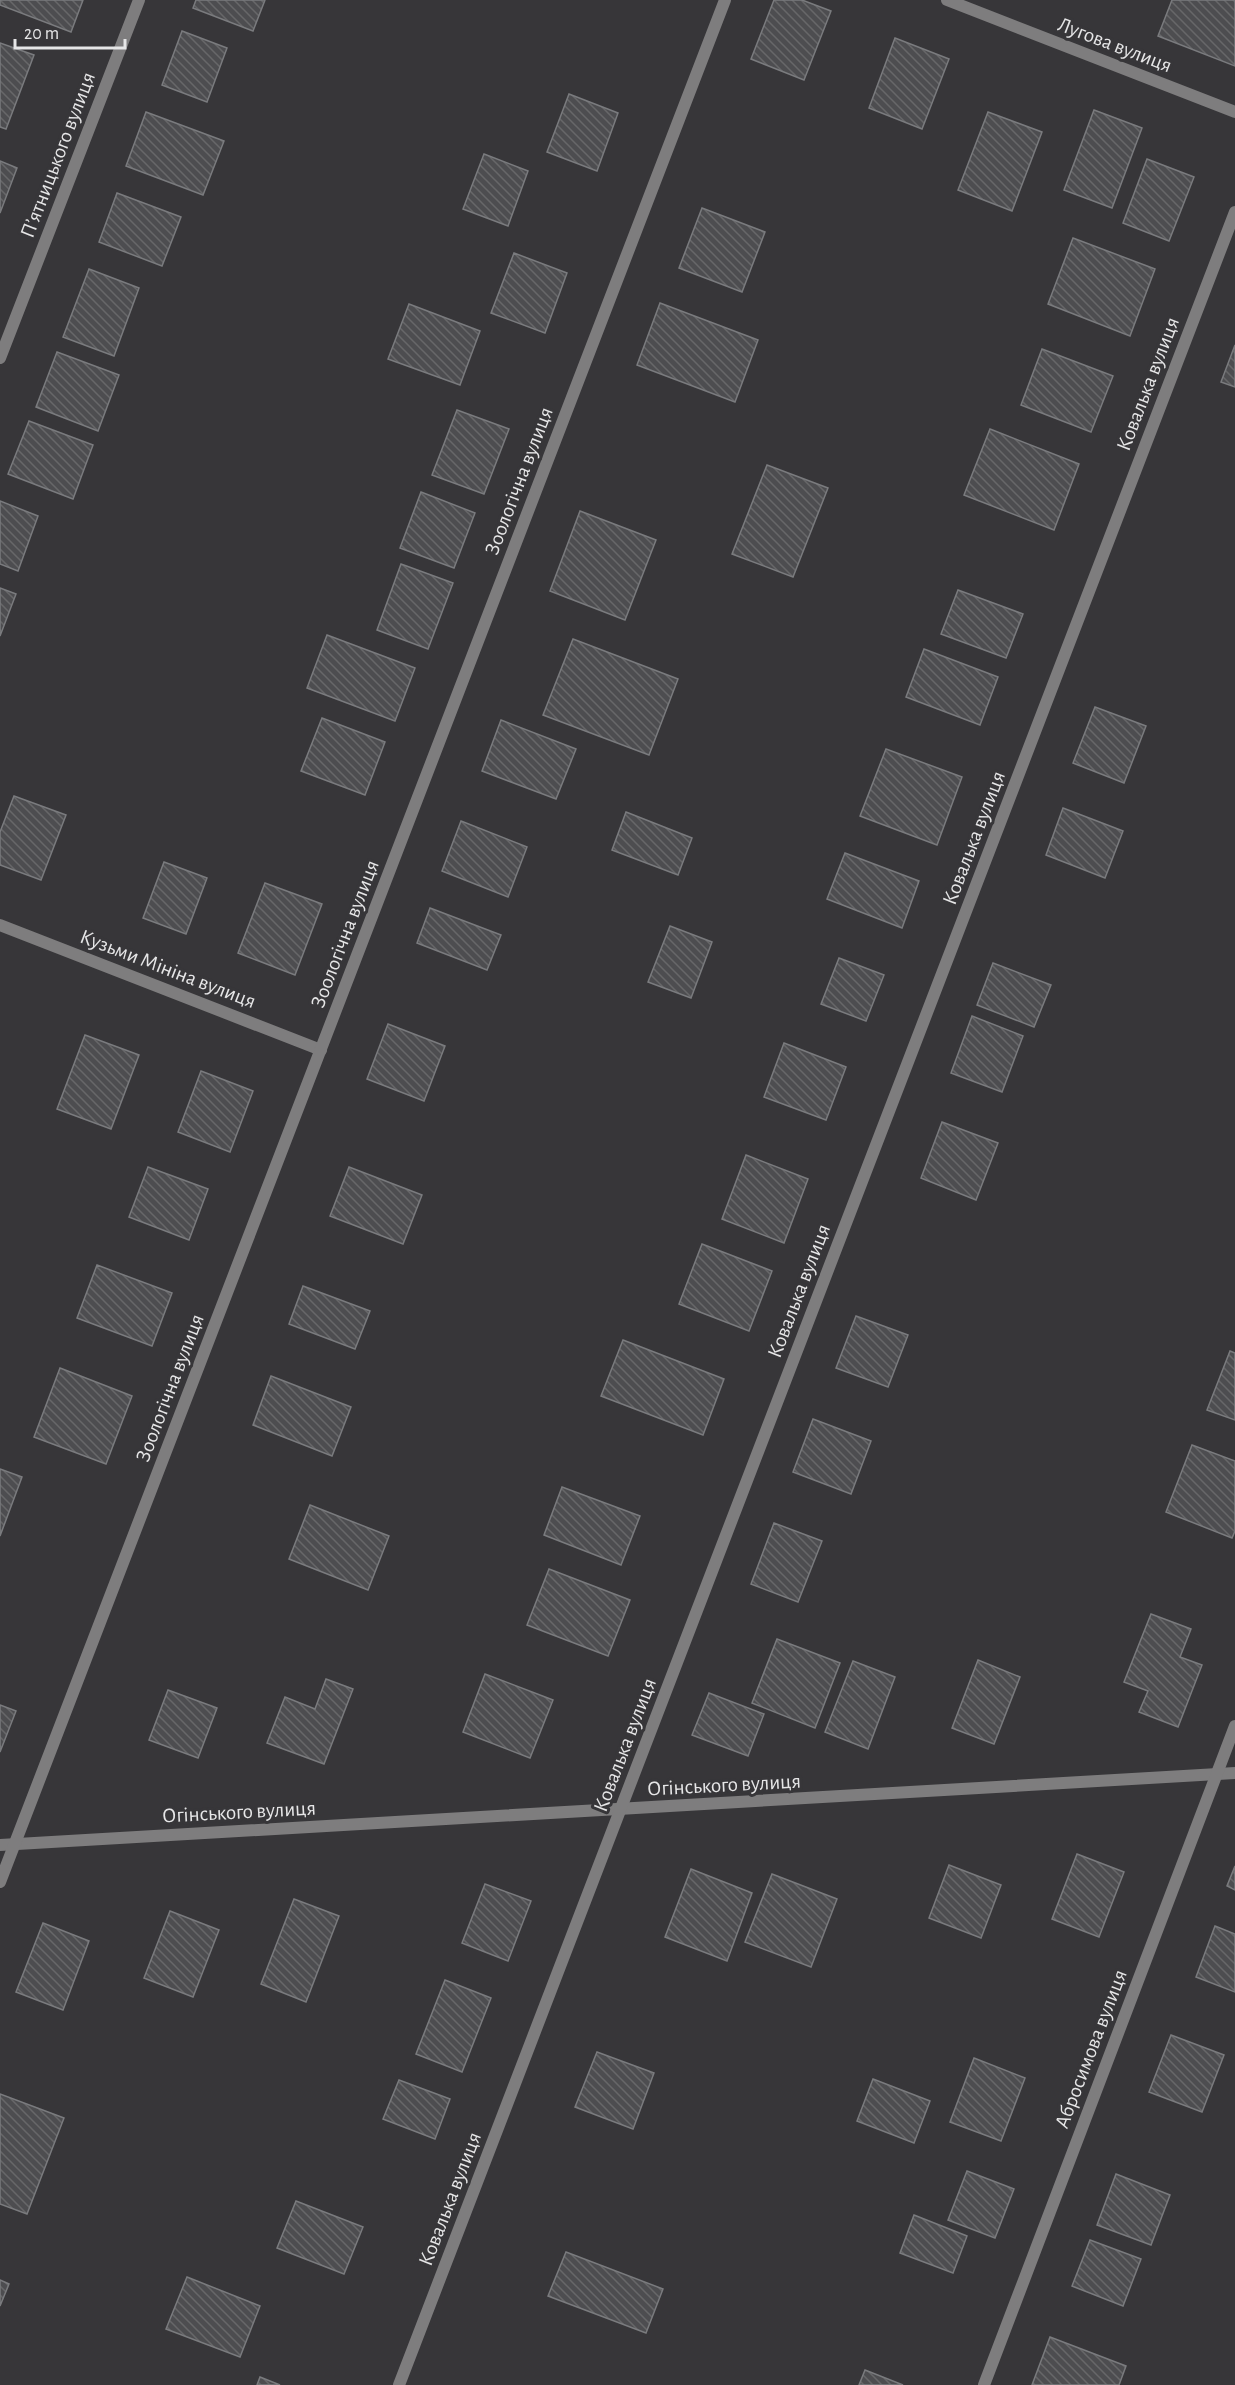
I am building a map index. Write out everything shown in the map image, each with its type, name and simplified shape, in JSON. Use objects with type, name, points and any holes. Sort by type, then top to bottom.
[{"type":"street","name":"П’ятницького вулиця","points":[[0,358],[139,0]]},
{"type":"street","name":"Зоологічна вулиця","points":[[0,1882],[725,0]]},
{"type":"street","name":"Лугова вулиця","points":[[947,0],[1235,112]]},
{"type":"street","name":"Ковалька вулиця","points":[[399,2385],[1235,212]]},
{"type":"street","name":"Кузьми Мініна вулиця","points":[[0,925],[321,1050]]},
{"type":"street","name":"Абросимова вулиця","points":[[984,2385],[1235,1726]]},
{"type":"street","name":"Огінського вулиця","points":[[0,1845],[621,1811],[1235,1773]]},
{"type":"building","points":[[0,0],[83,0],[71,32],[0,5]]},
{"type":"building","points":[[196,0],[265,0],[253,31],[193,8]]},
{"type":"building","points":[[774,0],[802,0],[831,11],[804,80],[751,59]]},
{"type":"building","points":[[1172,0],[1235,0],[1235,66],[1158,36]]},
{"type":"building","points":[[182,31],[227,48],[207,102],[162,85]]},
{"type":"building","points":[[895,38],[949,59],[922,129],[869,108]]},
{"type":"building","points":[[0,43],[34,55],[6,129],[0,127]]},
{"type":"building","points":[[569,94],[618,113],[597,171],[547,152]]},
{"type":"building","points":[[1094,110],[1142,128],[1112,208],[1064,190]]},
{"type":"building","points":[[146,112],[224,141],[203,195],[126,166]]},
{"type":"building","points":[[988,112],[1042,132],[1012,211],[958,190]]},
{"type":"building","points":[[484,154],[528,171],[508,226],[463,209]]},
{"type":"building","points":[[1147,159],[1194,177],[1169,241],[1123,223]]},
{"type":"building","points":[[0,161],[17,168],[0,213]]},
{"type":"building","points":[[117,193],[181,217],[162,266],[99,242]]},
{"type":"building","points":[[702,208],[765,232],[742,292],[679,268]]},
{"type":"building","points":[[1073,238],[1155,269],[1130,336],[1048,304]]},
{"type":"building","points":[[514,253],[567,273],[545,333],[491,313]]},
{"type":"building","points":[[89,269],[139,288],[114,356],[63,337]]},
{"type":"building","points":[[660,303],[758,340],[735,402],[637,365]]},
{"type":"building","points":[[409,304],[480,331],[460,385],[388,359]]},
{"type":"building","points":[[1235,345],[1235,387],[1221,382]]},
{"type":"building","points":[[1042,349],[1113,376],[1091,432],[1021,405]]},
{"type":"building","points":[[57,352],[119,375],[98,431],[36,407]]},
{"type":"building","points":[[457,410],[509,429],[484,494],[432,475]]},
{"type":"building","points":[[29,421],[93,445],[73,499],[8,474]]},
{"type":"building","points":[[990,429],[1079,464],[1054,530],[964,495]]},
{"type":"building","points":[[767,465],[828,488],[793,577],[732,554]]},
{"type":"building","points":[[421,492],[475,513],[454,568],[400,548]]},
{"type":"building","points":[[0,501],[38,516],[18,571],[0,564]]},
{"type":"building","points":[[580,511],[656,540],[625,620],[550,591]]},
{"type":"building","points":[[401,564],[453,583],[428,649],[377,630]]},
{"type":"building","points":[[0,588],[16,594],[0,636]]},
{"type":"building","points":[[958,590],[1023,614],[1006,658],[941,634]]},
{"type":"building","points":[[327,635],[415,668],[395,721],[307,688]]},
{"type":"building","points":[[573,639],[678,679],[649,755],[543,715]]},
{"type":"building","points":[[924,649],[998,677],[980,725],[906,697]]},
{"type":"building","points":[[1095,707],[1146,726],[1124,783],[1073,763]]},
{"type":"building","points":[[322,718],[385,742],[365,795],[301,771]]},
{"type":"building","points":[[501,720],[576,749],[556,799],[482,771]]},
{"type":"building","points":[[886,749],[962,777],[937,845],[860,816]]},
{"type":"building","points":[[14,796],[66,815],[41,880],[0,865],[0,832]]},
{"type":"building","points":[[1063,808],[1123,831],[1105,878],[1046,855]]},
{"type":"building","points":[[626,812],[692,838],[678,875],[612,850]]},
{"type":"building","points":[[461,821],[527,847],[508,897],[442,871]]},
{"type":"building","points":[[845,853],[919,881],[902,928],[827,899]]},
{"type":"building","points":[[164,862],[207,878],[186,934],[143,918]]},
{"type":"building","points":[[265,883],[322,904],[295,975],[238,953]]},
{"type":"building","points":[[430,908],[501,935],[487,970],[417,943]]},
{"type":"building","points":[[670,926],[712,942],[691,998],[648,982]]},
{"type":"building","points":[[839,958],[884,975],[866,1021],[821,1004]]},
{"type":"building","points":[[993,963],[1051,985],[1034,1027],[977,1005]]},
{"type":"building","points":[[972,1016],[1023,1036],[1002,1092],[951,1073]]},
{"type":"building","points":[[388,1024],[445,1046],[424,1101],[367,1079]]},
{"type":"building","points":[[85,1035],[139,1055],[111,1129],[57,1109]]},
{"type":"building","points":[[784,1043],[846,1067],[826,1120],[764,1097]]},
{"type":"building","points":[[201,1071],[253,1091],[230,1152],[178,1132]]},
{"type":"building","points":[[942,1122],[998,1143],[976,1200],[921,1178]]},
{"type":"building","points":[[746,1155],[808,1179],[784,1243],[722,1219]]},
{"type":"building","points":[[148,1167],[208,1189],[189,1240],[129,1217]]},
{"type":"building","points":[[349,1167],[422,1195],[403,1244],[330,1216]]},
{"type":"building","points":[[702,1244],[772,1271],[749,1331],[679,1304]]},
{"type":"building","points":[[97,1265],[172,1293],[152,1346],[77,1318]]},
{"type":"building","points":[[303,1286],[370,1311],[355,1349],[289,1324]]},
{"type":"building","points":[[856,1316],[908,1335],[888,1387],[836,1368]]},
{"type":"building","points":[[623,1340],[724,1379],[703,1435],[601,1396]]},
{"type":"building","points":[[1230,1351],[1235,1353],[1235,1420],[1207,1410]]},
{"type":"building","points":[[60,1368],[132,1396],[106,1464],[34,1437]]},
{"type":"building","points":[[271,1376],[351,1407],[332,1456],[253,1425]]},
{"type":"building","points":[[813,1419],[871,1441],[851,1494],[793,1472]]},
{"type":"building","points":[[1192,1445],[1235,1461],[1235,1531],[1232,1538],[1166,1512]]},
{"type":"building","points":[[0,1469],[22,1477],[0,1536]]},
{"type":"building","points":[[562,1487],[640,1516],[621,1565],[544,1535]]},
{"type":"building","points":[[310,1505],[389,1536],[368,1590],[289,1559]]},
{"type":"building","points":[[774,1523],[822,1541],[798,1602],[751,1584]]},
{"type":"building","points":[[549,1569],[630,1600],[608,1656],[527,1625]]},
{"type":"building","points":[[1151,1614],[1191,1629],[1180,1657],[1202,1665],[1178,1727],[1139,1712],[1148,1691],[1124,1682]]},
{"type":"building","points":[[777,1639],[840,1663],[815,1728],[752,1703]]},
{"type":"building","points":[[978,1660],[1020,1677],[994,1744],[952,1728]]},
{"type":"building","points":[[853,1661],[895,1677],[868,1749],[825,1732]]},
{"type":"building","points":[[485,1674],[553,1700],[530,1758],[463,1732]]},
{"type":"building","points":[[326,1679],[353,1689],[324,1764],[267,1743],[285,1697],[315,1709]]},
{"type":"building","points":[[168,1690],[217,1708],[198,1758],[149,1740]]},
{"type":"building","points":[[709,1693],[764,1714],[748,1756],[692,1735]]},
{"type":"building","points":[[0,1705],[16,1711],[0,1752]]},
{"type":"building","points":[[1077,1854],[1124,1872],[1099,1937],[1052,1919]]},
{"type":"building","points":[[949,1865],[1001,1885],[981,1938],[929,1918]]},
{"type":"building","points":[[1235,1866],[1235,1890],[1227,1886]]},
{"type":"building","points":[[691,1869],[752,1893],[727,1961],[665,1937]]},
{"type":"building","points":[[772,1874],[837,1899],[811,1967],[745,1942]]},
{"type":"building","points":[[485,1884],[531,1901],[508,1961],[462,1943]]},
{"type":"building","points":[[294,1899],[339,1916],[306,2002],[261,1984]]},
{"type":"building","points":[[170,1911],[219,1930],[193,1997],[144,1978]]},
{"type":"building","points":[[43,1923],[89,1941],[63,2010],[16,1992]]},
{"type":"building","points":[[1215,1926],[1235,1934],[1235,1992],[1196,1977]]},
{"type":"building","points":[[445,1980],[491,1998],[462,2072],[416,2054]]},
{"type":"building","points":[[1171,2035],[1224,2055],[1202,2112],[1149,2092]]},
{"type":"building","points":[[597,2052],[654,2073],[633,2129],[575,2107]]},
{"type":"building","points":[[974,2058],[1025,2078],[1001,2141],[950,2122]]},
{"type":"building","points":[[873,2079],[930,2101],[914,2143],[857,2121]]},
{"type":"building","points":[[399,2080],[450,2099],[435,2139],[383,2119]]},
{"type":"building","points":[[0,2094],[64,2118],[27,2214],[0,2204]]},
{"type":"building","points":[[967,2171],[1014,2189],[995,2238],[948,2220]]},
{"type":"building","points":[[1116,2174],[1170,2195],[1151,2245],[1097,2225]]},
{"type":"building","points":[[296,2201],[363,2227],[344,2274],[277,2248]]},
{"type":"building","points":[[914,2215],[967,2236],[953,2273],[900,2253]]},
{"type":"building","points":[[1090,2240],[1141,2259],[1123,2306],[1072,2286]]},
{"type":"building","points":[[566,2252],[663,2289],[646,2333],[548,2296]]},
{"type":"building","points":[[187,2277],[260,2306],[240,2357],[166,2329]]},
{"type":"building","points":[[0,2280],[9,2284],[0,2306]]},
{"type":"building","points":[[1050,2337],[1126,2366],[1119,2385],[1032,2385]]},
{"type":"building","points":[[865,2370],[903,2385],[859,2385]]},
{"type":"building","points":[[260,2377],[280,2385],[257,2385]]}]
